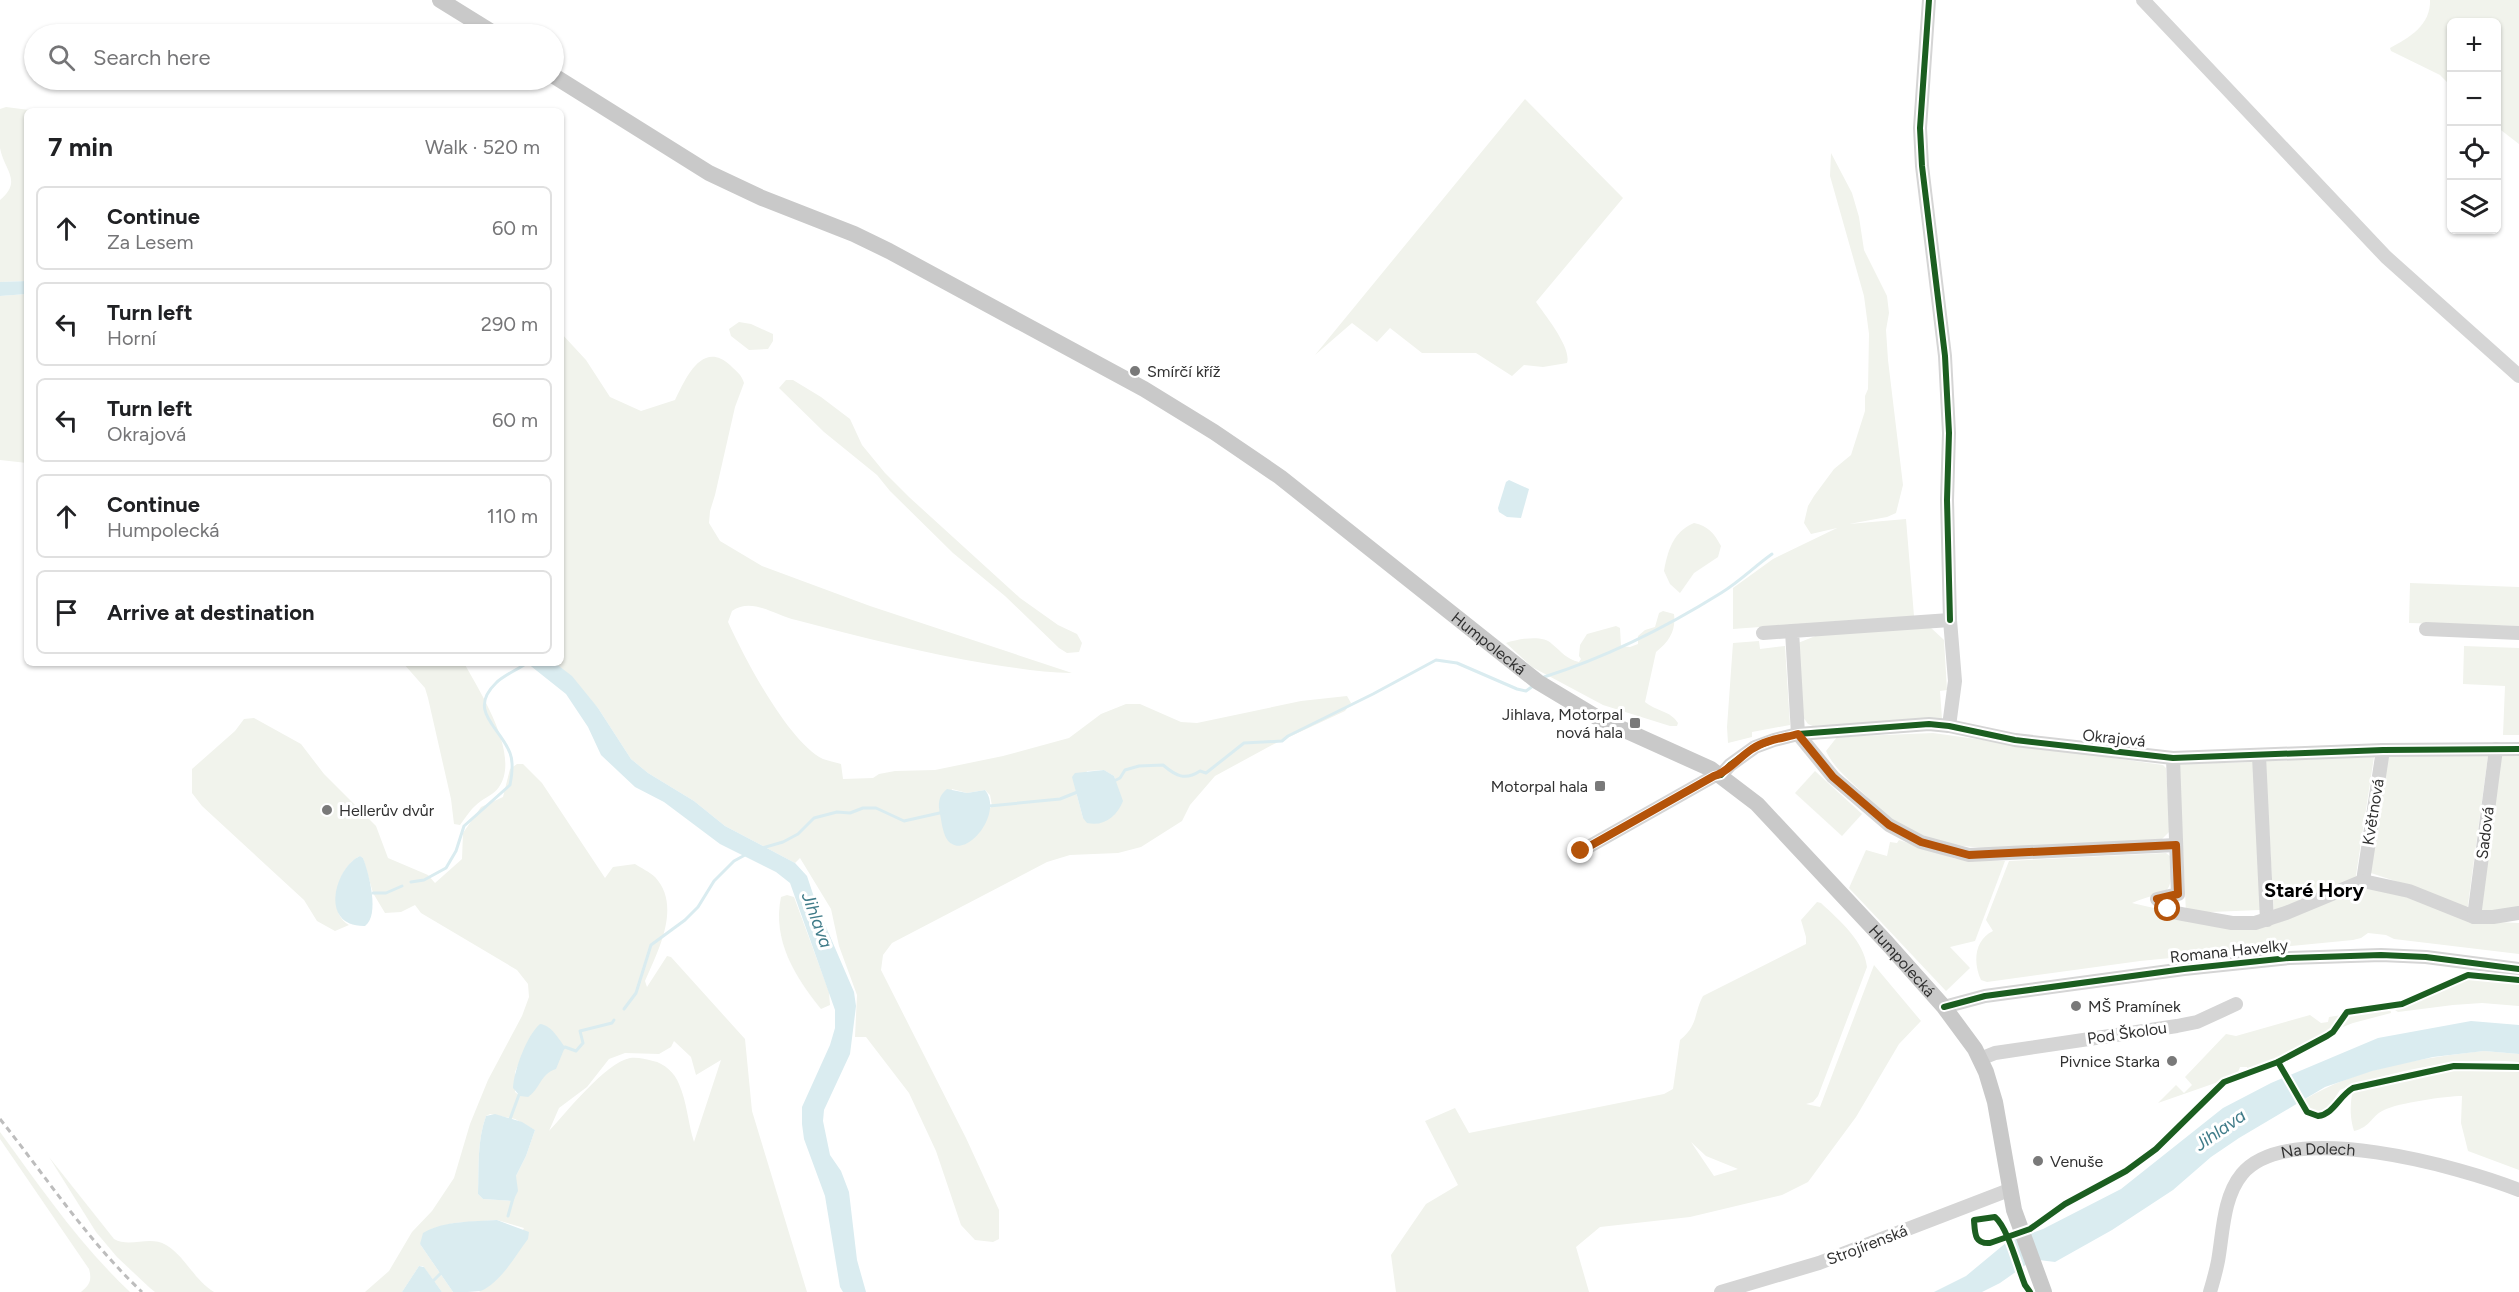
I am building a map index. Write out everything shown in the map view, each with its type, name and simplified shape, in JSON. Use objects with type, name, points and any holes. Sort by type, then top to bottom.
[{"type":"main road","points":[[440,0],[479,24]]},
{"type":"main road","name":"Humpolecká","points":[[564,82],[709,173],[762,198],[854,234],[889,251],[1144,389],[1280,477],[1538,682],[1598,718],[1681,754],[1721,775],[1773,820],[1944,1007],[1969,1039],[1980,1059],[1995,1102],[2009,1190]]},
{"type":"main road","points":[[2009,1190],[2018,1222],[2043,1289]]},
{"type":"street","points":[[1929,0],[1920,128],[1922,166],[1945,367],[1949,433],[1947,500],[1950,620],[1955,681],[1949,726]]},
{"type":"street","points":[[2143,0],[2386,257],[2516,374]]},
{"type":"street","points":[[1762,633],[1950,620]]},
{"type":"street","points":[[2427,629],[2519,633]]},
{"type":"street","points":[[1792,631],[1798,734],[1833,777],[1889,825],[1921,842],[1969,855],[2176,845]]},
{"type":"street","name":"Okrajová","points":[[1721,775],[1730,765],[1755,747],[1798,734],[1929,724],[2015,740],[2173,758],[2383,750],[2519,749]]},
{"type":"street","name":"Sadová","points":[[2474,917],[2496,749]]},
{"type":"street","name":"Květnová","points":[[2363,878],[2383,750]]},
{"type":"street","points":[[2259,756],[2267,920]]},
{"type":"street","points":[[2173,758],[2178,894],[2157,899],[2172,912],[2232,923],[2255,923],[2267,920],[2363,878],[2409,891],[2474,917],[2519,913]]},
{"type":"street","points":[[1581,851],[1714,776],[1721,775]]},
{"type":"street","name":"Romana Havelky","points":[[1944,1007],[1985,996],[2207,966],[2289,958],[2381,955],[2426,957],[2519,969]]},
{"type":"street","name":"Pod Školou","points":[[1980,1059],[1995,1053],[2187,1024],[2236,1004]]},
{"type":"street","name":"Na Dolech","points":[[2210,1292],[2218,1264],[2230,1196],[2235,1185],[2253,1163],[2277,1153],[2316,1147],[2348,1149],[2464,1171],[2519,1190]]},
{"type":"street","name":"Strojírenská","points":[[1721,1292],[1819,1263],[2009,1190]]},
{"type":"shaded area","points":[[2430,0],[2519,0],[2519,144],[2501,130],[2501,18],[2447,18],[2447,82],[2440,75],[2391,51],[2390,48],[2418,30],[2427,17]]},
{"type":"shaded area","points":[[1525,99],[1623,198],[1536,302],[1562,341],[1566,349],[1567,363],[1543,367],[1524,365],[1512,376],[1476,353],[1422,353],[1390,328],[1377,342],[1352,323],[1315,355]]},
{"type":"shaded area","points":[[6,107],[24,109],[24,281],[0,282],[0,200],[7,193],[11,181],[0,148],[0,109]]},
{"type":"shaded area","points":[[1831,153],[1852,193],[1859,217],[1864,250],[1887,296],[1888,360],[1903,485],[1896,513],[1887,517],[1849,524],[1906,519],[1914,616],[1733,629],[1733,588],[1773,559],[1837,528],[1811,534],[1804,523],[1808,506],[1814,496],[1834,469],[1851,455],[1865,411],[1865,396],[1868,389],[1869,334],[1864,296],[1830,176]]},
{"type":"shaded area","points":[[24,294],[24,463],[0,460],[0,296]]},
{"type":"shaded area","points":[[739,322],[751,324],[773,334],[773,341],[768,349],[749,350],[731,336],[729,329]]},
{"type":"shaded area","points":[[564,336],[586,360],[610,397],[641,411],[675,400],[690,373],[703,359],[720,358],[740,375],[744,383],[735,407],[710,511],[709,523],[720,541],[762,566],[870,606],[1072,673],[1020,669],[940,655],[788,618],[755,606],[740,607],[732,611],[728,622],[768,697],[810,750],[823,759],[841,764],[843,779],[873,778],[879,774],[895,771],[935,770],[1003,756],[1069,738],[1101,714],[1126,704],[1140,704],[1181,722],[1197,723],[1301,701],[1347,696],[1351,703],[1345,711],[1272,745],[1215,776],[1190,805],[1182,821],[1141,847],[1118,853],[1070,855],[1047,862],[892,943],[883,955],[881,970],[966,1138],[999,1210],[999,1239],[993,1242],[975,1240],[961,1225],[936,1151],[909,1093],[866,1037],[855,1037],[857,995],[839,946],[831,909],[800,858],[795,863],[725,826],[694,801],[648,773],[631,759],[598,708],[558,666],[564,666]],"holes":[[[1104,770],[1114,776],[1116,781],[1083,818],[1076,792],[1087,771]],[[952,789],[967,793],[985,790],[990,795],[992,806],[959,845],[952,844],[946,837]]]},
{"type":"shaded area","points":[[786,380],[793,380],[821,397],[850,419],[862,445],[885,473],[1020,598],[1058,625],[1077,634],[1082,643],[1079,652],[1067,653],[1059,648],[1005,596],[953,553],[890,491],[877,475],[824,432],[779,388]]},
{"type":"shaded area","points":[[1694,523],[1710,531],[1721,546],[1718,557],[1694,573],[1680,593],[1670,584],[1664,571],[1667,556],[1676,537]]},
{"type":"shaded area","points":[[2410,583],[2519,587],[2519,626],[2409,623]]},
{"type":"shaded area","points":[[1663,611],[1674,614],[1674,625],[1665,644],[1656,652],[1645,702],[1675,719],[1677,726],[1670,726],[1603,705],[1532,667],[1506,643],[1523,639],[1543,639],[1567,657],[1579,662],[1581,659],[1580,645],[1587,634],[1616,626],[1620,628],[1621,646],[1630,647],[1638,644],[1638,636],[1645,630],[1655,627],[1659,613]]},
{"type":"shaded area","points":[[1930,627],[1944,640],[1947,690],[1940,691],[1942,719],[1813,726],[1808,724],[1803,717],[1798,643],[1818,635]]},
{"type":"shaded area","points":[[1759,641],[1760,649],[1785,646],[1790,725],[1752,732],[1752,737],[1728,743],[1733,643]]},
{"type":"shaded area","points":[[2464,646],[2519,648],[2519,735],[2503,735],[2505,686],[2463,684]]},
{"type":"shaded area","points":[[406,666],[466,666],[488,707],[502,741],[505,758],[504,774],[499,787],[475,806],[460,825],[454,824],[451,799],[425,688]]},
{"type":"shaded area","points":[[254,718],[301,744],[324,774],[376,826],[388,858],[428,875],[435,883],[462,859],[463,833],[481,807],[503,797],[510,769],[517,764],[523,764],[542,783],[605,878],[613,867],[635,864],[655,877],[667,901],[667,915],[661,943],[645,981],[647,987],[667,956],[671,957],[745,1039],[752,1111],[807,1292],[479,1292],[498,1278],[524,1228],[497,1220],[454,1223],[431,1229],[420,1244],[453,1292],[442,1292],[423,1266],[419,1266],[402,1292],[365,1292],[389,1271],[412,1232],[432,1211],[454,1178],[470,1124],[488,1080],[522,1016],[529,997],[528,984],[517,970],[421,913],[415,905],[401,912],[385,913],[373,893],[363,858],[360,856],[346,869],[337,889],[338,910],[342,919],[349,925],[335,931],[317,921],[304,900],[202,806],[192,793],[192,769],[235,731],[244,719]],"holes":[[[674,1041],[691,1057],[696,1075],[721,1060],[694,1142],[684,1098],[675,1076],[669,1069],[657,1062],[636,1058],[620,1062],[609,1069],[586,1090],[549,1131],[559,1108],[587,1087],[609,1059],[625,1053],[659,1054],[671,1047]],[[519,1063],[548,1072],[520,1096],[515,1092],[515,1072]],[[490,1114],[515,1119],[535,1130],[516,1176],[513,1201],[483,1199],[478,1194],[480,1145],[486,1116]]]},
{"type":"shaded area","points":[[1933,733],[2163,765],[2166,768],[2170,831],[2161,840],[2036,847],[1988,848],[1940,842],[1907,829],[1891,818],[1842,773],[1826,751],[1837,737]]},
{"type":"shaded area","points":[[2386,756],[2488,756],[2467,912],[2410,886],[2368,872]]},
{"type":"shaded area","points":[[2501,756],[2519,756],[2519,909],[2479,913]]},
{"type":"shaded area","points":[[2374,757],[2355,882],[2274,914],[2265,761]]},
{"type":"shaded area","points":[[2254,762],[2260,910],[2186,913],[2179,764]]},
{"type":"shaded area","points":[[1815,771],[1862,814],[1842,836],[1795,793]]},
{"type":"shaded area","points":[[1899,840],[1956,859],[2005,861],[1975,941],[1950,947],[1970,968],[1946,991],[1849,888],[1866,850],[1887,856],[1890,842],[1897,843]]},
{"type":"shaded area","points":[[2166,853],[2171,857],[2169,887],[2160,894],[2132,903],[2206,920],[2236,924],[2359,890],[2383,886],[2497,922],[2519,923],[2519,954],[2394,939],[2386,935],[2368,933],[2353,940],[2140,961],[1987,982],[1981,980],[1978,973],[1977,953],[1982,940],[1993,931],[1986,920],[2009,861]]},
{"type":"shaded area","points":[[787,895],[794,897],[829,992],[830,1005],[821,1009],[795,971],[783,943],[779,913],[781,897]]},
{"type":"shaded area","points":[[1817,902],[1821,903],[1856,940],[1867,967],[1818,1096],[1813,1102],[1806,1104],[1820,1107],[1874,965],[1921,1021],[1899,1044],[1856,1117],[1808,1182],[1782,1195],[1690,1217],[1600,1227],[1576,1247],[1589,1292],[1396,1292],[1391,1255],[1426,1204],[1458,1185],[1425,1121],[1455,1108],[1469,1133],[1664,1094],[1673,1089],[1680,1040],[1693,1024],[1703,996],[1806,944],[1801,920]],"holes":[[[1691,1142],[1706,1156],[1738,1169],[1714,1176]]]},
{"type":"shaded area","points":[[2474,977],[2519,983],[2519,1006],[2482,1003],[2398,1012],[2395,1010],[2395,1007],[2462,979]]},
{"type":"shaded area","points":[[2390,1008],[2391,1013],[2335,1030],[2347,1015]]},
{"type":"shaded area","points":[[2310,1015],[2321,1023],[2328,1022],[2329,1017],[2342,1015],[2326,1035],[2249,1071],[2247,1067],[2240,1067],[2238,1072],[2244,1073],[2158,1103],[2176,1085],[2184,1093],[2192,1085],[2185,1077],[2226,1034],[2236,1036]]},
{"type":"shaded area","points":[[2484,1051],[2519,1054],[2519,1062],[2484,1061],[2449,1064],[2380,1077],[2340,1090],[2326,1111],[2320,1114],[2311,1111],[2304,1100],[2346,1079],[2368,1072],[2414,1061]]},
{"type":"shaded area","points":[[2479,1067],[2519,1071],[2519,1170],[2468,1151],[2461,1123],[2462,1096],[2422,1100],[2391,1107],[2380,1112],[2364,1127],[2354,1131],[2351,1108],[2352,1094],[2355,1091],[2417,1075]]},
{"type":"shaded area","points":[[0,1132],[94,1255],[130,1292],[81,1292],[90,1282],[89,1269],[0,1139]]},
{"type":"shaded area","points":[[49,1157],[114,1239],[127,1242],[153,1241],[166,1245],[179,1255],[201,1281],[214,1292],[155,1292],[150,1288],[117,1257],[96,1232]]},
{"type":"water","points":[[24,281],[24,294],[0,296],[0,282]]},
{"type":"water","points":[[1509,480],[1529,489],[1521,518],[1507,517],[1499,512],[1498,508],[1506,482]]},
{"type":"water","name":"Jihlava","points":[[531,666],[559,666],[572,676],[598,708],[631,759],[648,773],[694,801],[725,826],[795,863],[807,876],[817,906],[854,992],[856,1006],[850,1054],[824,1110],[823,1121],[830,1155],[841,1171],[849,1192],[857,1260],[866,1292],[843,1292],[840,1287],[825,1196],[804,1139],[802,1107],[830,1045],[835,1028],[835,1010],[790,883],[776,872],[720,844],[664,802],[635,787],[601,755],[588,727],[566,694]]},
{"type":"water","points":[[1104,770],[1114,776],[1123,801],[1109,819],[1099,823],[1087,823],[1083,818],[1072,777],[1075,773]]},
{"type":"water","points":[[947,789],[967,793],[985,790],[989,799],[990,809],[982,829],[975,838],[959,846],[949,842],[942,826],[939,804],[940,797]]},
{"type":"water","points":[[360,856],[365,865],[373,904],[372,913],[365,926],[350,924],[341,917],[336,907],[338,883],[351,862]]},
{"type":"water","name":"Jihlava","points":[[2471,1021],[2519,1025],[2519,1054],[2484,1051],[2433,1057],[2372,1071],[2325,1087],[2239,1138],[2211,1157],[2173,1190],[2112,1230],[2055,1262],[2039,1260],[2027,1264],[2000,1283],[1982,1292],[1934,1292],[1966,1276],[2007,1242],[2043,1229],[2121,1189],[2223,1108],[2271,1083],[2378,1038]]},
{"type":"water","points":[[540,1024],[551,1029],[565,1047],[556,1069],[547,1074],[528,1097],[520,1096],[513,1088],[516,1072],[530,1036]]},
{"type":"water","points":[[495,1114],[522,1122],[535,1130],[516,1176],[518,1191],[513,1201],[483,1199],[478,1194],[479,1154],[483,1125],[486,1116]]},
{"type":"water","points":[[497,1220],[529,1232],[528,1239],[508,1268],[489,1287],[481,1291],[453,1292],[420,1244],[423,1233],[449,1224]]},
{"type":"water","points":[[419,1266],[424,1267],[442,1292],[402,1292]]},
{"type":"waterway","points":[[1544,677],[1613,651],[1679,618],[1728,589],[1772,554]]},
{"type":"waterway","points":[[1112,782],[1120,778],[1125,770],[1139,766],[1163,765],[1181,776],[1190,776],[1200,771],[1206,773],[1244,743],[1282,741],[1436,660],[1457,663],[1517,689],[1526,691],[1533,686]]},
{"type":"waterway","points":[[411,882],[424,880],[446,868],[456,851],[464,826],[510,785],[511,757],[488,719],[485,702],[488,693],[496,683],[522,666]]},
{"type":"waterway","points":[[989,806],[1060,799],[1080,791]]},
{"type":"waterway","points":[[762,848],[783,842],[798,834],[814,818],[837,812],[850,813],[863,808],[876,808],[904,821],[944,812]]},
{"type":"waterway","points":[[624,1009],[636,993],[651,945],[685,920],[698,907],[714,881],[734,861],[745,855]]},
{"type":"waterway","points":[[373,893],[386,893],[402,886]]},
{"type":"waterway","points":[[562,1049],[565,1047],[576,1051],[583,1043],[580,1031],[612,1023],[614,1020]]},
{"type":"waterway","points":[[509,1122],[520,1092]]},
{"type":"waterway","points":[[508,1216],[513,1198]]},
{"type":"waterway","points":[[432,1282],[442,1272]]},
{"type":"railway","points":[[0,1119],[85,1230],[142,1292]]},
{"type":"cycle path","points":[[1929,0],[1920,128],[1922,166],[1945,356],[1949,433],[1947,500],[1950,620]]},
{"type":"cycle path","points":[[1581,851],[1714,776],[1721,775],[1730,765],[1755,747],[1798,734],[1929,724],[2015,740],[2173,758],[2383,750],[2519,749]]},
{"type":"cycle path","points":[[1944,1007],[1985,996],[2184,969],[2289,958],[2381,955],[2426,957],[2519,969]]},
{"type":"cycle path","points":[[2030,1292],[2025,1285],[2008,1239],[2004,1230],[2000,1222],[1995,1217],[1974,1220],[1976,1237],[1985,1243],[1990,1243],[2030,1229],[2065,1204],[2126,1171],[2156,1149],[2224,1082],[2278,1062],[2327,1036],[2333,1032],[2347,1012],[2402,1004],[2468,975],[2519,980]]},
{"type":"cycle path","points":[[2278,1062],[2307,1112],[2318,1116],[2328,1112],[2353,1088],[2454,1066],[2519,1067]]},
{"type":"place","name":"Smírčí kříž","points":[[1135,371]]},
{"type":"place","name":"Jihlava, Motorpal nová hala","points":[[1635,723]]},
{"type":"place","name":"Motorpal hala","points":[[1600,786]]},
{"type":"place","name":"Hellerův dvůr","points":[[327,810]]},
{"type":"place","name":"MŠ Pramínek","points":[[2076,1006]]},
{"type":"place","name":"Pivnice Starka","points":[[2172,1061]]},
{"type":"place","name":"Venuše","points":[[2038,1161]]},
{"type":"district","name":"Staré Hory","points":[[2314,890]]},
{"type":"route","points":[[1581,851],[1714,776],[1721,775],[1730,765],[1755,747],[1798,734],[1833,777],[1889,825],[1921,842],[1969,855],[2176,845],[2178,894],[2157,899],[2168,909]]}]
